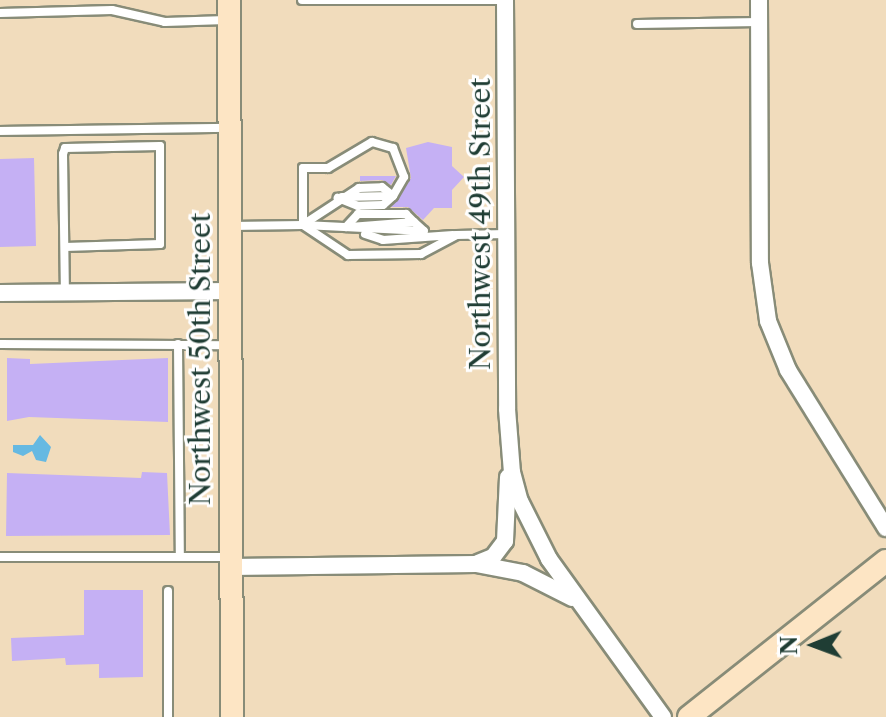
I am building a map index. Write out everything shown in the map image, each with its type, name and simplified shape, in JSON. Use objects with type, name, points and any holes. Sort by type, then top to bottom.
[{"type":"main road","name":"Northwest 50th Street","points":[[229,10],[232,717]]},
{"type":"main road","points":[[689,717],[886,561]]},
{"type":"street","name":"Northwest 49th Street","points":[[476,564],[493,557],[505,541],[508,448],[505,0]]},
{"type":"street","points":[[759,0],[760,263],[768,321],[788,370],[886,528]]},
{"type":"street","points":[[0,293],[230,291]]},
{"type":"street","name":"Northwest 49th Street","points":[[508,448],[526,515],[577,601],[663,717]]},
{"type":"street","points":[[230,562],[476,564],[523,573],[577,601]]},
{"type":"lane","points":[[302,0],[498,0]]},
{"type":"lane","points":[[0,13],[112,10],[165,22],[229,10]]},
{"type":"lane","points":[[637,24],[759,22]]},
{"type":"lane","points":[[0,131],[229,128]]},
{"type":"lane","points":[[303,225],[303,168],[328,168],[363,144],[383,143],[393,148],[403,166],[403,185],[393,196],[383,205],[358,206],[338,198]]},
{"type":"lane","points":[[65,247],[160,244],[160,146],[65,148],[65,247],[65,293]]},
{"type":"lane","points":[[303,225],[338,198],[359,188],[382,187],[393,196]]},
{"type":"lane","points":[[229,226],[345,228],[414,222],[427,233]]},
{"type":"lane","points":[[303,225],[348,255],[421,254],[456,235]]},
{"type":"lane","points":[[345,228],[383,240],[427,233],[507,234]]},
{"type":"lane","points":[[0,344],[229,345]]},
{"type":"lane","points":[[178,344],[180,557]]},
{"type":"lane","points":[[0,557],[180,557],[230,562]]},
{"type":"lane","points":[[168,591],[168,717]]},
{"type":"water","points":[[40,435],[51,447],[46,462],[36,460],[32,451],[23,456],[13,452],[13,445],[33,445]]},
{"type":"building","points":[[428,142],[452,147],[452,166],[464,177],[452,190],[452,208],[434,208],[423,220],[408,207],[391,207],[411,178],[406,148]]},
{"type":"building","points":[[34,158],[36,246],[0,247],[0,159]]},
{"type":"building","points":[[360,176],[396,176],[391,185],[382,180],[360,181]]},
{"type":"building","points":[[7,358],[30,359],[30,364],[168,358],[168,422],[29,417],[7,421]]},
{"type":"building","points":[[142,472],[167,473],[170,535],[6,536],[7,473],[141,478]]},
{"type":"building","points":[[84,590],[143,590],[143,677],[99,678],[99,664],[66,665],[65,658],[12,661],[11,638],[84,635]]}]
